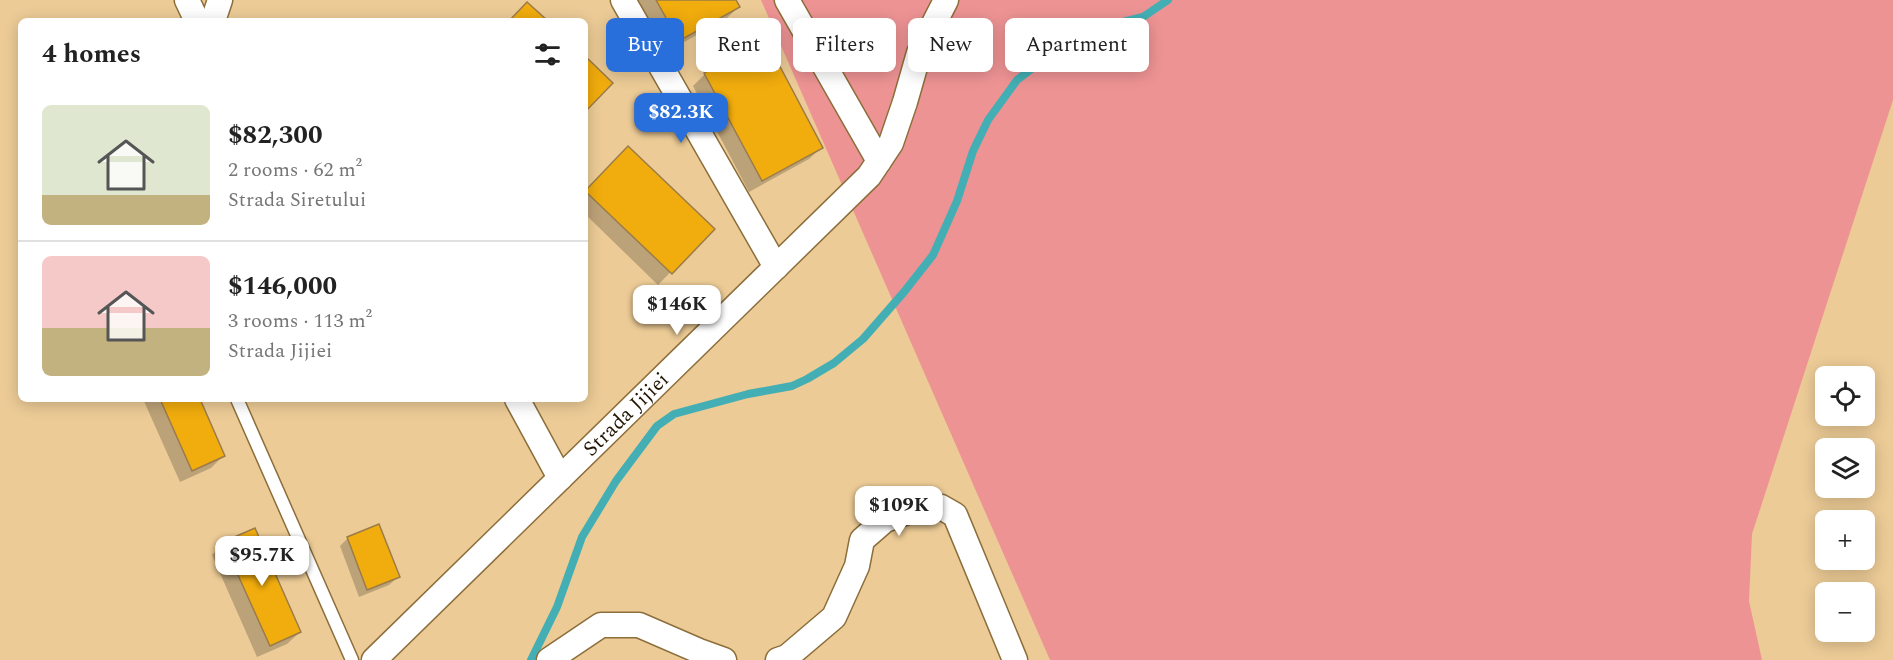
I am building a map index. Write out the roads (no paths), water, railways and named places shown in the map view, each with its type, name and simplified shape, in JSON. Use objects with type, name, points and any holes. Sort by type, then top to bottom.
[{"type":"street","points":[[187,0],[196,18]]},
{"type":"street","points":[[214,18],[220,0]]},
{"type":"street","points":[[623,0],[776,267]]},
{"type":"street","points":[[787,0],[879,161]]},
{"type":"street","name":"Strada Jijiei","points":[[374,660],[869,176],[891,143],[919,53],[946,0]]},
{"type":"street","points":[[518,402],[560,478]]},
{"type":"street","points":[[778,660],[787,657],[834,616],[857,566],[862,540],[885,520],[926,505],[941,507],[955,515],[1015,660]]},
{"type":"street","points":[[549,660],[601,625],[639,625],[724,660]]},
{"type":"lane","points":[[238,402],[352,660]]},
{"type":"waterway","points":[[531,660],[557,607],[582,537],[616,481],[657,426],[674,414],[748,394],[792,386],[834,363],[863,339],[933,255],[957,201],[973,151],[988,120],[1017,80],[1062,45],[1086,31],[1143,17],[1168,0]]}]
